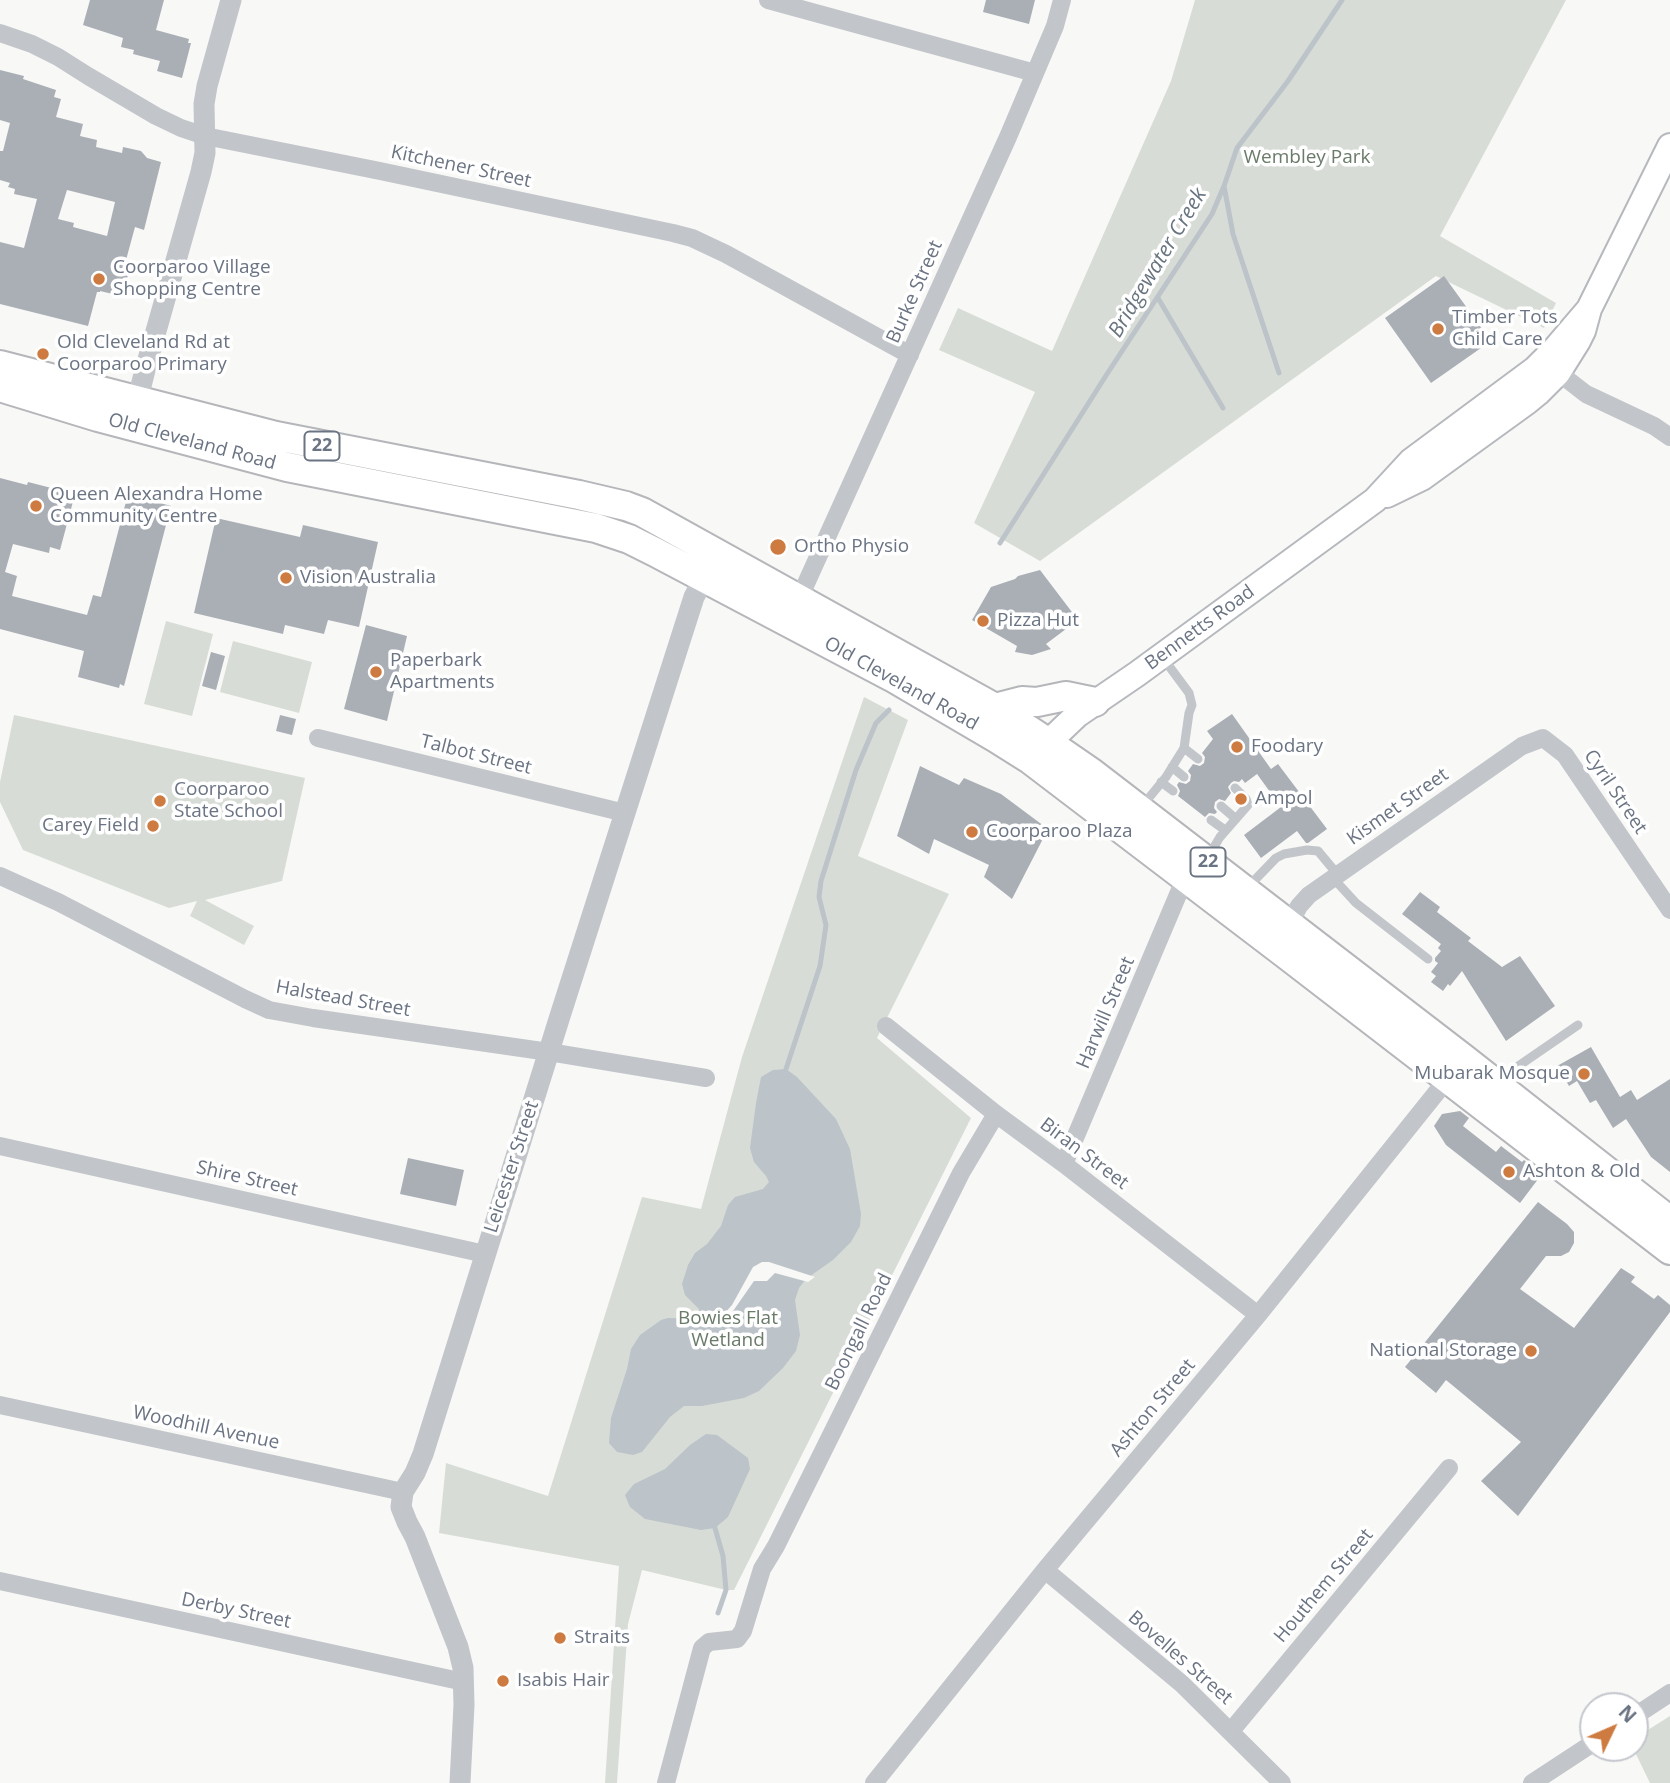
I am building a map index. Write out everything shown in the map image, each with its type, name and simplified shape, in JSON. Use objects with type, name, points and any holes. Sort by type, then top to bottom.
[{"type":"highway","name":"Old Cleveland Road","points":[[0,365],[135,414]]},
{"type":"highway","name":"Old Cleveland Road","points":[[0,387],[58,406],[135,414],[276,436],[579,495],[626,506],[650,516],[711,566],[996,738],[1039,751],[1092,773],[1289,925],[1670,1250]]},
{"type":"highway","name":"Old Cleveland Road","points":[[711,566],[799,599],[995,708],[1039,751],[1185,878],[1456,1069],[1494,1083],[1670,1221]]},
{"type":"highway","points":[[995,708],[1022,701],[1037,702],[1066,696],[1095,702]]},
{"type":"main road","name":"Bennetts Road","points":[[1039,751],[1076,715],[1374,500],[1411,461],[1516,384],[1551,367],[1589,309],[1670,146]]},
{"type":"street","points":[[135,414],[201,172],[205,153],[204,104],[207,86],[231,0]]},
{"type":"street","points":[[768,0],[1035,73]]},
{"type":"street","name":"Burke Street","points":[[799,599],[1008,137],[1055,26],[1062,0]]},
{"type":"street","name":"Kitchener Street","points":[[0,33],[58,57],[156,116],[205,136],[692,238],[910,355]]},
{"type":"street","points":[[1551,367],[1586,394],[1654,426],[1670,437]]},
{"type":"street","name":"Leicester Street","points":[[403,1492],[415,1474],[423,1454],[694,597],[711,566]]},
{"type":"street","name":"Talbot Street","points":[[318,738],[625,813]]},
{"type":"street","name":"Kismet Street","points":[[1289,925],[1304,900],[1522,746],[1543,738]]},
{"type":"street","name":"Cyril Street","points":[[1543,738],[1564,755],[1670,910]]},
{"type":"street","name":"Halstead Street","points":[[0,876],[58,902],[269,1010],[706,1078]]},
{"type":"street","name":"Harwill Street","points":[[1065,1164],[1185,878]]},
{"type":"street","name":"Biran Street","points":[[886,1026],[1258,1315]]},
{"type":"street","name":"Ashton Street","points":[[874,1783],[1456,1069]]},
{"type":"street","name":"Boongall Road","points":[[666,1783],[702,1648],[709,1642],[737,1639],[743,1631],[762,1569],[776,1546],[961,1174],[996,1114]]},
{"type":"street","name":"Shire Street","points":[[0,1146],[485,1254]]},
{"type":"street","name":"Woodhill Avenue","points":[[0,1405],[403,1492]]},
{"type":"street","name":"Houthem Street","points":[[1231,1731],[1449,1468]]},
{"type":"street","points":[[403,1492],[401,1507],[458,1647],[463,1668],[460,1783]]},
{"type":"street","name":"Bovelles Street","points":[[1045,1570],[1181,1684],[1282,1783]]},
{"type":"street","name":"Derby Street","points":[[0,1581],[464,1682]]},
{"type":"street","points":[[1649,1707],[1670,1693]]},
{"type":"street","points":[[1532,1783],[1579,1752]]},
{"type":"lane","points":[[1139,810],[1184,748],[1192,699],[1161,656]]},
{"type":"lane","points":[[1184,748],[1198,759]]},
{"type":"lane","points":[[1172,768],[1184,777]]},
{"type":"lane","points":[[1161,782],[1173,791]]},
{"type":"lane","points":[[1213,866],[1214,847],[1225,830],[1248,805],[1247,799],[1235,788]]},
{"type":"lane","points":[[1221,806],[1236,818]]},
{"type":"lane","points":[[1211,820],[1225,830]]},
{"type":"lane","points":[[1245,890],[1276,858],[1307,850],[1318,852],[1356,903],[1428,960]]},
{"type":"lane","points":[[1494,1083],[1578,1025]]},
{"type":"green space","name":"Wembley Park","points":[[1195,0],[1566,0],[1440,236],[1556,303],[1544,328],[1436,276],[1040,561],[974,523],[1035,392],[939,350],[958,308],[1052,351],[1171,81]]},
{"type":"green space","points":[[166,621],[213,634],[192,716],[144,704]]},
{"type":"green space","points":[[233,641],[312,662],[299,713],[220,692]]},
{"type":"green space","name":"Bowies Flat Wetland","points":[[864,697],[908,720],[858,856],[949,894],[877,1038],[971,1118],[734,1590],[642,1570],[628,1624],[617,1783],[605,1783],[619,1566],[439,1533],[446,1463],[548,1496],[642,1197],[701,1209],[742,1057]]},
{"type":"green space","name":"Carey Field","points":[[14,715],[305,778],[282,881],[205,900],[254,926],[244,945],[190,916],[197,901],[169,908],[23,850],[0,802],[0,782]]},
{"type":"green space","points":[[1670,1716],[1670,1783],[1650,1783],[1640,1762],[1649,1762],[1649,1729]]},
{"type":"shaded area","points":[[786,1069],[797,1077],[836,1119],[850,1149],[861,1214],[860,1226],[851,1242],[833,1260],[806,1279],[799,1288],[795,1300],[800,1335],[796,1351],[759,1391],[744,1398],[702,1406],[684,1406],[670,1417],[642,1452],[633,1455],[617,1452],[609,1443],[611,1418],[631,1349],[640,1335],[661,1320],[700,1319],[699,1309],[685,1295],[682,1284],[688,1265],[695,1253],[707,1244],[721,1226],[728,1205],[735,1197],[763,1189],[769,1182],[754,1162],[750,1148],[756,1103],[761,1077],[773,1070]]},
{"type":"shaded area","points":[[706,1434],[717,1435],[748,1458],[750,1469],[728,1517],[715,1528],[701,1530],[645,1519],[630,1507],[625,1495],[634,1484],[665,1469]]},
{"type":"pier","points":[[762,1262],[815,1277],[808,1282],[775,1273],[767,1281],[754,1281],[731,1314],[713,1327],[702,1327],[681,1315],[696,1315],[706,1321],[723,1315],[732,1305],[753,1267]]},
{"type":"building","points":[[90,0],[164,0],[156,30],[189,39],[188,43],[191,43],[182,78],[157,71],[160,61],[133,54],[134,50],[121,47],[123,38],[83,25]]},
{"type":"building","points":[[986,0],[1035,0],[1029,24],[983,12]]},
{"type":"building","points":[[0,70],[24,76],[23,79],[56,90],[54,97],[61,99],[56,117],[83,124],[80,136],[97,140],[96,147],[122,153],[123,147],[141,151],[147,158],[161,162],[144,230],[135,227],[126,260],[130,267],[124,291],[117,295],[97,292],[88,326],[0,304],[0,242],[24,248],[37,199],[14,194],[15,189],[8,187],[10,183],[0,180],[0,151],[3,151],[10,123],[0,120]],"holes":[[[67,190],[115,202],[107,236],[73,227],[74,223],[58,219]]]},
{"type":"building","name":"Timber Tots Child Care","points":[[1444,276],[1491,341],[1431,383],[1385,318]]},
{"type":"building","points":[[0,478],[75,494],[60,550],[50,547],[49,553],[13,544],[5,572],[17,576],[12,596],[87,615],[93,595],[101,597],[128,494],[171,506],[124,686],[120,684],[119,688],[78,677],[84,651],[0,629]]},
{"type":"building","name":"Vision Australia","points":[[216,518],[300,537],[303,525],[378,542],[359,627],[328,620],[324,634],[285,625],[283,634],[194,613]]},
{"type":"building","points":[[1040,570],[1078,620],[1046,644],[1051,649],[1032,655],[1015,652],[1017,646],[972,620],[991,587]]},
{"type":"building","name":"Paperbark Apartments","points":[[366,625],[407,636],[387,721],[344,709]]},
{"type":"building","points":[[211,652],[225,656],[216,690],[202,686]]},
{"type":"building","points":[[1232,714],[1271,769],[1278,764],[1327,829],[1308,843],[1297,831],[1261,858],[1244,835],[1281,807],[1257,774],[1245,783],[1242,779],[1231,783],[1228,787],[1231,793],[1225,801],[1219,799],[1215,802],[1214,808],[1217,812],[1209,813],[1205,817],[1178,796],[1180,791],[1177,785],[1179,782],[1186,784],[1190,781],[1191,775],[1188,771],[1193,764],[1200,766],[1204,763],[1205,757],[1202,753],[1213,739],[1207,731]]},
{"type":"building","points":[[280,715],[296,719],[292,735],[276,731]]},
{"type":"building","name":"Coorparoo Plaza","points":[[920,766],[959,785],[964,778],[1001,794],[1048,829],[1012,899],[984,877],[989,865],[934,839],[929,854],[897,836]]},
{"type":"building","points":[[1420,892],[1440,907],[1437,912],[1471,938],[1468,941],[1502,967],[1520,956],[1555,1006],[1506,1041],[1462,971],[1443,991],[1431,982],[1436,976],[1431,972],[1438,963],[1435,958],[1441,951],[1438,948],[1441,944],[1402,914]]},
{"type":"building","points":[[1591,1047],[1620,1097],[1631,1090],[1637,1100],[1670,1079],[1670,1172],[1651,1157],[1626,1119],[1613,1128],[1596,1100],[1590,1103],[1577,1081],[1569,1086],[1557,1066]]},
{"type":"building","points":[[1460,1111],[1469,1118],[1463,1126],[1496,1152],[1501,1146],[1542,1174],[1520,1203],[1446,1145],[1434,1126],[1442,1114]]},
{"type":"building","points":[[408,1158],[464,1170],[456,1206],[400,1194]]},
{"type":"building","name":"National Storage","points":[[1538,1202],[1567,1224],[1574,1232],[1574,1243],[1569,1252],[1561,1256],[1546,1256],[1520,1289],[1574,1328],[1621,1268],[1635,1277],[1631,1282],[1654,1299],[1658,1295],[1670,1305],[1670,1312],[1518,1516],[1481,1481],[1521,1442],[1446,1380],[1436,1393],[1405,1367]]},
{"type":"waterway","name":"Bridgewater Creek","points":[[1000,543],[1212,214],[1237,148],[1288,81],[1342,0]]},
{"type":"waterway","points":[[1224,186],[1233,234],[1279,373]]},
{"type":"waterway","points":[[1158,298],[1223,408]]},
{"type":"waterway","name":"Bridgewater Creek","points":[[786,1069],[820,966],[826,925],[819,897],[821,881],[856,770],[876,723],[889,710]]},
{"type":"waterway","points":[[715,1528],[723,1556],[726,1590],[718,1613]]},
{"type":"place","name":"Coorparoo Village Shopping Centre","points":[[99,279]]},
{"type":"place","name":"Timber Tots Child Care","points":[[1438,329]]},
{"type":"place","name":"Old Cleveland Rd at Coorparoo Primary","points":[[43,354]]},
{"type":"place","name":"Queen Alexandra Home Community Centre","points":[[36,506]]},
{"type":"place","name":"Ortho Physio","points":[[778,547]]},
{"type":"place","name":"Vision Australia","points":[[286,578]]},
{"type":"place","name":"Pizza Hut","points":[[983,621]]},
{"type":"place","name":"Paperbark Apartments","points":[[376,672]]},
{"type":"place","name":"Foodary","points":[[1237,747]]},
{"type":"place","name":"Ampol","points":[[1241,799]]},
{"type":"place","name":"Coorparoo State School","points":[[160,801]]},
{"type":"place","name":"Carey Field","points":[[153,826]]},
{"type":"place","name":"Coorparoo Plaza","points":[[972,832]]},
{"type":"place","name":"Mubarak Mosque","points":[[1584,1074]]},
{"type":"place","name":"Ashton & Old","points":[[1509,1172]]},
{"type":"place","name":"National Storage","points":[[1531,1351]]},
{"type":"place","name":"Straits","points":[[560,1638]]},
{"type":"place","name":"Isabis Hair","points":[[503,1681]]}]
